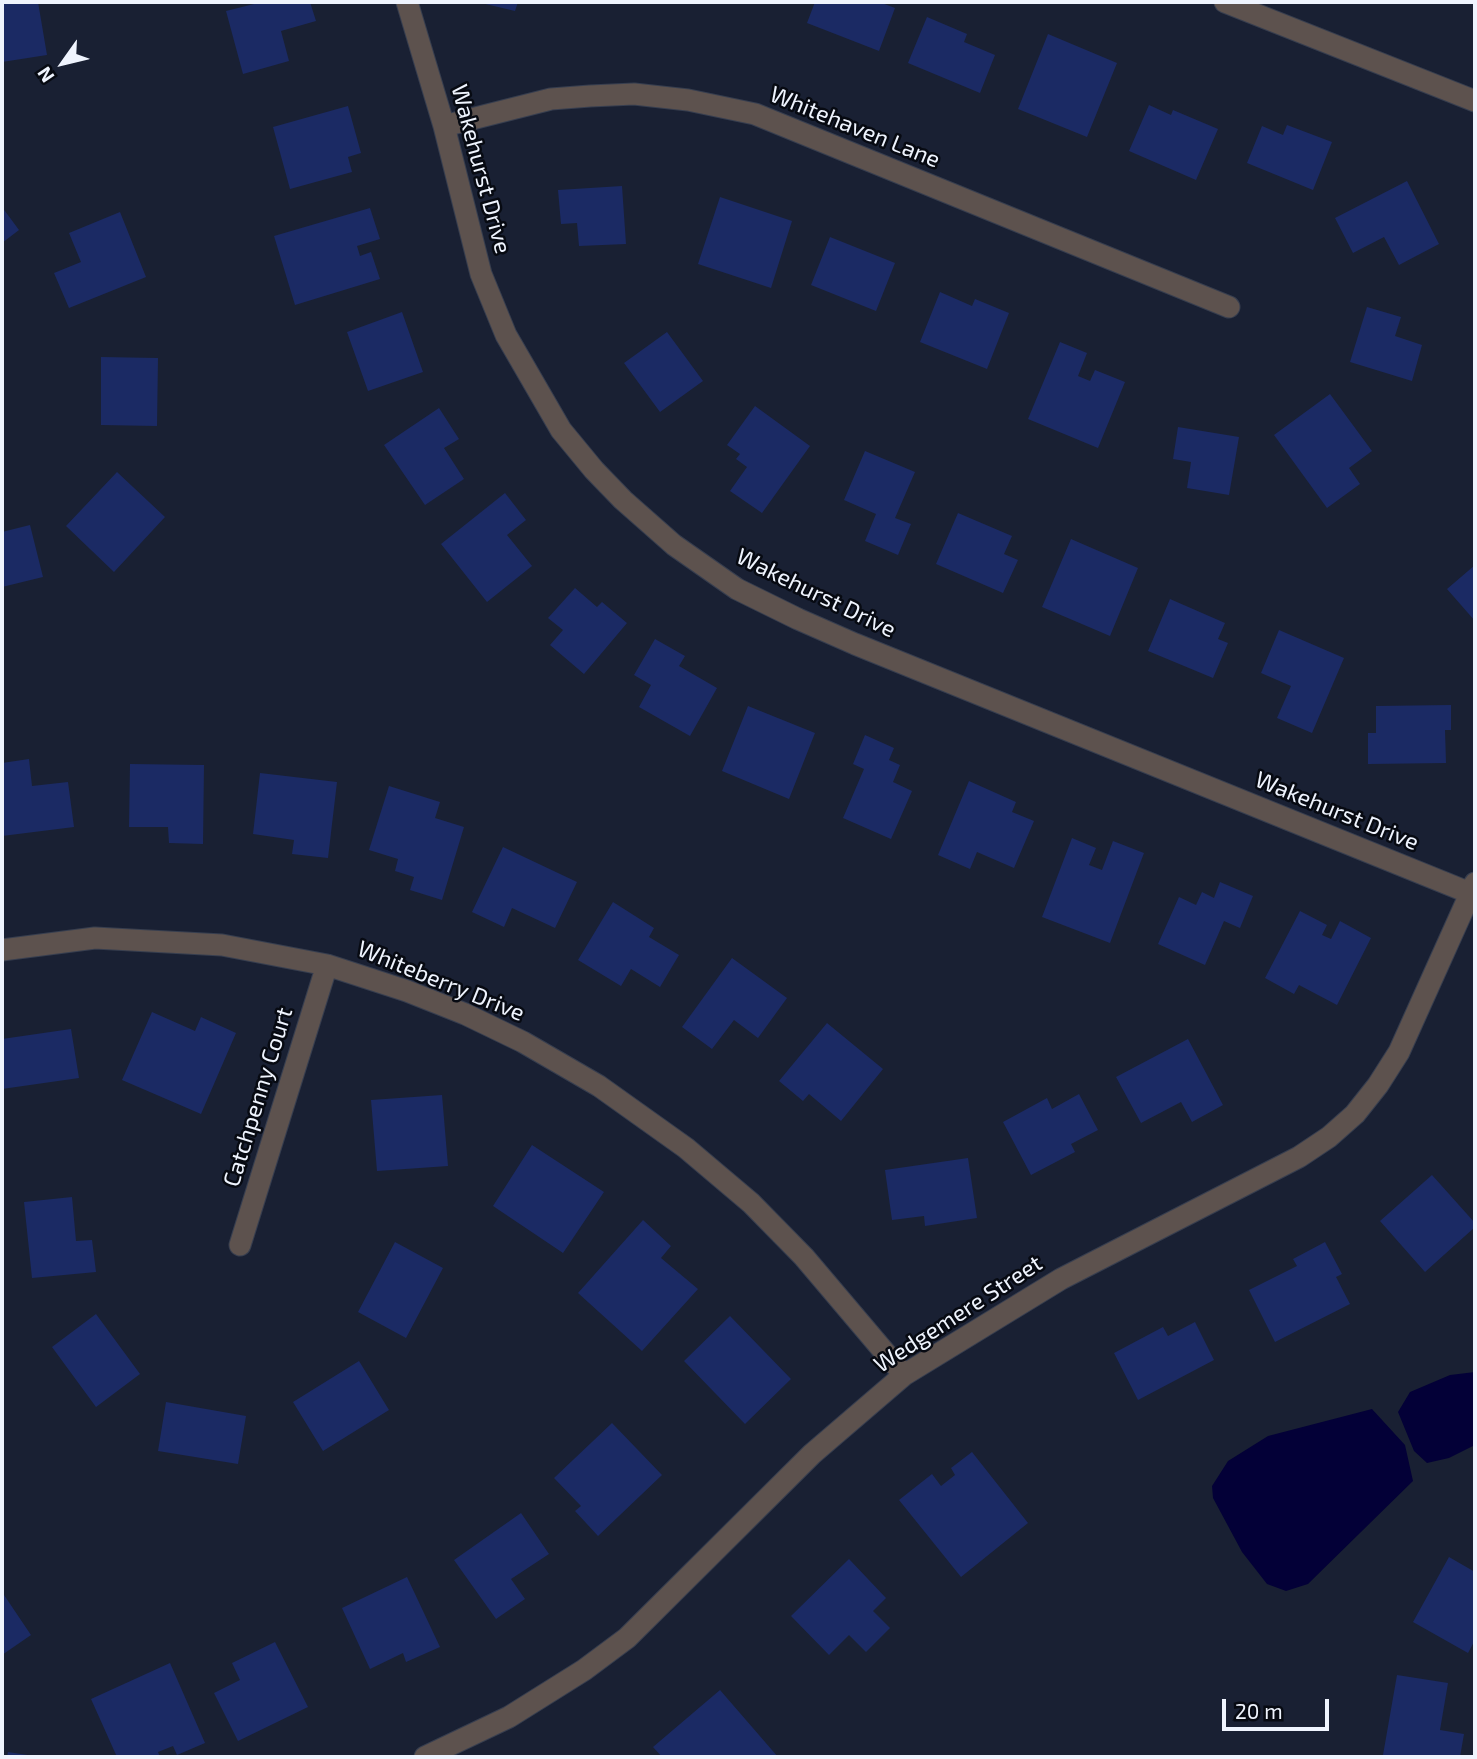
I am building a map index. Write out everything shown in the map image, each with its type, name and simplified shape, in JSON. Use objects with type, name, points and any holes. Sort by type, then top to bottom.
[{"type":"street","name":"Wakehurst Drive","points":[[407,2],[444,126],[481,274],[506,335],[561,430],[623,500],[674,545],[737,589],[798,619],[1474,890]]},
{"type":"street","points":[[1230,3],[1475,101]]},
{"type":"street","name":"Whitehaven Lane","points":[[444,126],[551,99],[634,94],[688,100],[755,114],[1229,307]]},
{"type":"street","name":"Wedgemere Street","points":[[425,1757],[509,1717],[584,1670],[627,1638],[812,1454],[904,1375],[1061,1279],[1299,1157],[1329,1137],[1355,1114],[1399,1052],[1474,890]]},
{"type":"street","name":"Whiteberry Drive","points":[[2,950],[95,938],[222,945],[327,964],[465,1014],[523,1042],[599,1086],[686,1148],[751,1203],[804,1257],[904,1375]]},
{"type":"street","name":"Catchpenny Court","points":[[240,1245],[327,964]]},
{"type":"shaded area","points":[[1475,1372],[1475,1445],[1449,1458],[1427,1463],[1414,1451],[1398,1412],[1410,1392],[1450,1375]]},
{"type":"shaded area","points":[[1372,1409],[1405,1445],[1413,1481],[1308,1584],[1286,1591],[1267,1584],[1242,1552],[1213,1498],[1212,1486],[1228,1461],[1268,1436]]},
{"type":"building","points":[[2,2],[38,2],[47,55],[2,62]]},
{"type":"building","points":[[262,2],[310,2],[316,21],[281,31],[289,61],[243,74],[226,11]]},
{"type":"building","points":[[477,2],[518,2],[515,11]]},
{"type":"building","points":[[815,2],[879,2],[895,8],[879,51],[807,23]]},
{"type":"building","points":[[927,17],[967,34],[964,42],[995,55],[980,93],[908,63]]},
{"type":"building","points":[[1048,34],[1117,63],[1087,137],[1018,109]]},
{"type":"building","points":[[1149,105],[1171,115],[1173,110],[1218,129],[1196,180],[1129,151]]},
{"type":"building","points":[[348,106],[361,153],[348,157],[352,172],[290,189],[273,127]]},
{"type":"building","points":[[1287,125],[1332,142],[1313,190],[1247,163],[1262,126],[1283,135]]},
{"type":"building","points":[[1407,181],[1439,244],[1399,265],[1384,237],[1353,253],[1335,218]]},
{"type":"building","points":[[622,186],[626,244],[579,246],[577,223],[561,224],[558,190]]},
{"type":"building","points":[[720,197],[792,221],[771,288],[698,264]]},
{"type":"building","points":[[2,207],[19,230],[2,243]]},
{"type":"building","points":[[370,208],[380,239],[357,246],[360,256],[371,252],[380,279],[295,305],[274,236]]},
{"type":"building","points":[[120,212],[146,277],[69,308],[54,273],[81,262],[69,233]]},
{"type":"building","points":[[830,237],[895,263],[876,311],[811,285]]},
{"type":"building","points":[[940,292],[972,306],[975,299],[1009,313],[987,369],[920,342]]},
{"type":"building","points":[[1367,307],[1401,317],[1395,336],[1422,345],[1412,381],[1350,362]]},
{"type":"building","points":[[402,312],[423,372],[368,391],[347,332]]},
{"type":"building","points":[[667,332],[703,381],[660,412],[624,363]]},
{"type":"building","points":[[1060,342],[1087,353],[1078,376],[1090,381],[1095,370],[1125,382],[1098,448],[1028,419]]},
{"type":"building","points":[[101,357],[158,358],[157,426],[101,425]]},
{"type":"building","points":[[1330,394],[1372,451],[1349,468],[1360,484],[1327,508],[1274,435]]},
{"type":"building","points":[[755,406],[810,446],[762,513],[730,491],[747,467],[736,459],[740,454],[727,445]]},
{"type":"building","points":[[439,408],[459,439],[444,448],[464,479],[425,505],[384,445]]},
{"type":"building","points":[[1178,427],[1239,437],[1229,495],[1187,488],[1191,462],[1173,459]]},
{"type":"building","points":[[865,451],[915,472],[895,518],[911,524],[898,555],[865,541],[876,514],[844,500]]},
{"type":"building","points":[[117,472],[165,517],[114,572],[66,526]]},
{"type":"building","points":[[505,493],[526,520],[507,535],[532,566],[487,602],[441,544]]},
{"type":"building","points":[[958,513],[1012,536],[1004,554],[1018,560],[1003,593],[936,564]]},
{"type":"building","points":[[30,525],[43,577],[2,587],[2,532]]},
{"type":"building","points":[[1071,539],[1138,568],[1110,636],[1042,607]]},
{"type":"building","points":[[1475,565],[1475,621],[1447,589]]},
{"type":"building","points":[[575,588],[597,607],[602,602],[627,623],[584,674],[550,645],[563,630],[548,618]]},
{"type":"building","points":[[1170,599],[1225,623],[1218,639],[1228,643],[1213,678],[1148,651]]},
{"type":"building","points":[[1279,630],[1344,658],[1312,733],[1277,718],[1291,686],[1261,673]]},
{"type":"building","points":[[655,639],[685,656],[679,666],[717,688],[690,736],[639,707],[651,685],[634,675]]},
{"type":"building","points":[[1451,705],[1451,730],[1445,730],[1446,763],[1368,764],[1368,733],[1376,733],[1376,706]]},
{"type":"building","points":[[748,706],[815,733],[789,799],[722,771]]},
{"type":"building","points":[[865,735],[894,748],[889,760],[900,765],[893,782],[912,791],[891,839],[843,818],[864,769],[853,764]]},
{"type":"building","points":[[29,759],[32,786],[68,782],[74,827],[2,836],[2,763]]},
{"type":"building","points":[[130,764],[204,765],[203,844],[169,843],[168,827],[129,827]]},
{"type":"building","points":[[260,773],[337,782],[328,858],[292,854],[294,840],[253,834]]},
{"type":"building","points":[[969,781],[1016,802],[1012,812],[1034,821],[1014,868],[977,852],[970,869],[938,855]]},
{"type":"building","points":[[389,786],[440,802],[435,818],[464,827],[442,900],[410,890],[414,877],[395,871],[398,859],[369,850]]},
{"type":"building","points":[[1072,838],[1096,848],[1089,865],[1102,870],[1113,841],[1144,853],[1110,943],[1042,917]]},
{"type":"building","points":[[503,847],[577,882],[555,928],[512,908],[504,927],[472,912]]},
{"type":"building","points":[[1220,882],[1253,896],[1240,928],[1224,921],[1205,965],[1158,944],[1179,897],[1196,905],[1202,892],[1214,898]]},
{"type":"building","points":[[613,902],[654,928],[649,937],[679,955],[660,987],[631,969],[621,986],[578,960]]},
{"type":"building","points":[[1300,911],[1327,925],[1322,935],[1331,939],[1340,921],[1371,938],[1337,1005],[1299,985],[1294,994],[1265,978]]},
{"type":"building","points":[[732,958],[787,998],[758,1038],[734,1020],[712,1049],[682,1027]]},
{"type":"building","points":[[152,1012],[195,1031],[201,1017],[236,1033],[201,1114],[122,1080]]},
{"type":"building","points":[[827,1023],[883,1069],[841,1121],[809,1094],[803,1101],[779,1081]]},
{"type":"building","points":[[71,1029],[79,1078],[2,1089],[2,1039]]},
{"type":"building","points":[[1188,1039],[1223,1105],[1192,1122],[1181,1102],[1141,1123],[1116,1077]]},
{"type":"building","points":[[1079,1094],[1098,1130],[1071,1144],[1075,1152],[1031,1175],[1003,1122],[1047,1098],[1052,1109]]},
{"type":"building","points":[[442,1095],[448,1166],[377,1171],[371,1100]]},
{"type":"building","points":[[532,1145],[604,1192],[563,1253],[493,1206]]},
{"type":"building","points":[[968,1158],[977,1218],[925,1226],[924,1216],[892,1220],[885,1170]]},
{"type":"building","points":[[1432,1175],[1475,1223],[1475,1227],[1425,1272],[1380,1221]]},
{"type":"building","points":[[72,1197],[76,1241],[92,1240],[96,1272],[32,1278],[24,1202]]},
{"type":"building","points":[[643,1220],[671,1246],[661,1258],[698,1289],[642,1351],[578,1293]]},
{"type":"building","points":[[395,1242],[443,1268],[406,1338],[358,1312]]},
{"type":"building","points":[[1325,1242],[1342,1274],[1336,1277],[1350,1304],[1275,1342],[1249,1290],[1297,1266],[1293,1259]]},
{"type":"building","points":[[96,1314],[140,1374],[96,1407],[52,1347]]},
{"type":"building","points":[[730,1316],[791,1379],[745,1424],[684,1361]]},
{"type":"building","points":[[1195,1322],[1214,1360],[1138,1400],[1114,1353],[1163,1327],[1168,1336]]},
{"type":"building","points":[[359,1361],[389,1410],[323,1451],[293,1402]]},
{"type":"building","points":[[166,1402],[246,1416],[238,1464],[158,1451]]},
{"type":"building","points":[[612,1423],[662,1475],[598,1536],[575,1511],[581,1506],[554,1478]]},
{"type":"building","points":[[972,1452],[1028,1523],[961,1577],[899,1500],[932,1474],[941,1486],[955,1475],[951,1468]]},
{"type":"building","points":[[521,1513],[549,1554],[511,1579],[525,1599],[496,1619],[454,1560]]},
{"type":"building","points":[[1449,1557],[1475,1572],[1475,1640],[1468,1653],[1413,1622]]},
{"type":"building","points":[[849,1559],[886,1598],[873,1611],[890,1628],[866,1652],[849,1635],[829,1655],[791,1616]]},
{"type":"building","points":[[407,1577],[440,1647],[406,1662],[403,1653],[370,1669],[342,1608]]},
{"type":"building","points":[[2,1592],[31,1635],[2,1655]]},
{"type":"building","points":[[275,1642],[308,1707],[238,1741],[214,1693],[240,1680],[232,1663]]},
{"type":"building","points":[[170,1663],[205,1743],[177,1755],[173,1746],[158,1752],[160,1757],[117,1757],[91,1699]]},
{"type":"building","points":[[1397,1675],[1448,1683],[1440,1730],[1464,1734],[1460,1757],[1383,1755]]},
{"type":"building","points":[[720,1690],[778,1757],[662,1757],[653,1747]]},
{"type":"building","points":[[8,1752],[34,1756],[34,1757],[7,1757]]}]
